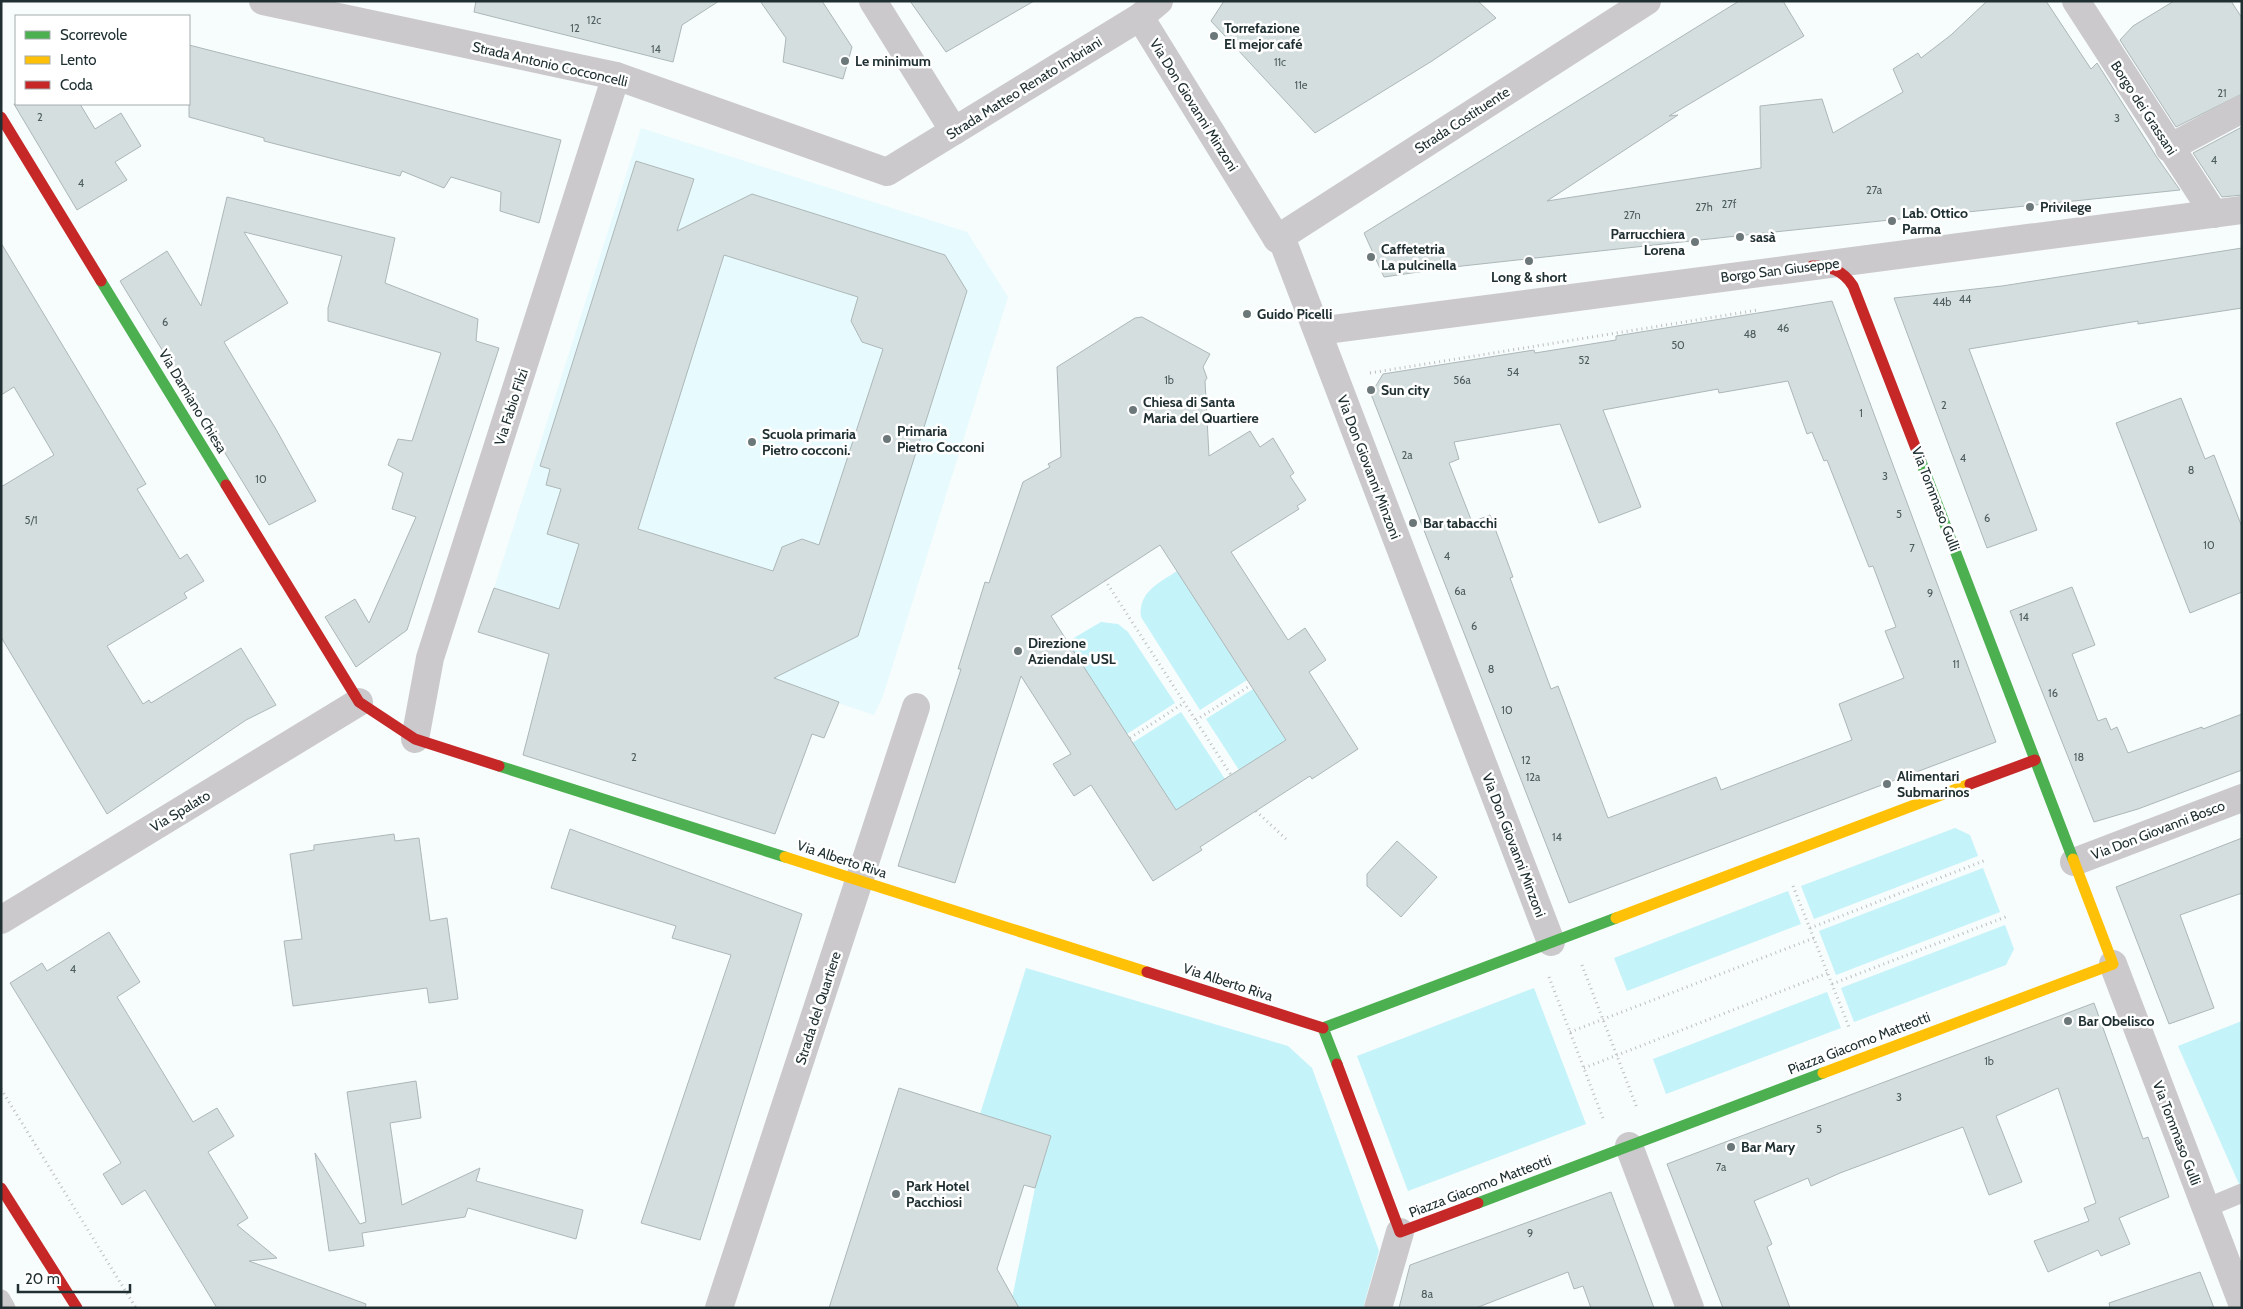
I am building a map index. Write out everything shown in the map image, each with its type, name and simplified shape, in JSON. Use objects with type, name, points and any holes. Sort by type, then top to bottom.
[{"type":"street","name":"Strada Antonio Cocconcelli","points":[[263,1],[616,76],[887,172]]},
{"type":"street","points":[[873,1],[954,131]]},
{"type":"street","name":"Strada Costituente","points":[[1277,239],[1647,1]]},
{"type":"street","name":"Borgo dei Grassani","points":[[2076,1],[2169,148],[2214,214]]},
{"type":"street","name":"Strada Matteo Renato Imbriani","points":[[887,172],[1150,9]]},
{"type":"street","name":"Via Don Giovanni Minzoni","points":[[1150,9],[1277,239],[1283,242],[1551,942]]},
{"type":"street","name":"Via Fabio Filzi","points":[[415,740],[430,658],[616,76]]},
{"type":"street","points":[[2169,148],[2242,109]]},
{"type":"street","name":"Via Damiano Chiesa","points":[[1,116],[359,702]]},
{"type":"street","name":"Borgo San Giuseppe","points":[[1318,331],[2242,210]]},
{"type":"street","name":"Via Tommaso Gulli","points":[[1812,266],[1827,266],[1840,270],[1850,279],[1857,293],[2035,760]]},
{"type":"street","name":"Via Alberto Riva","points":[[359,702],[415,740],[1323,1028]]},
{"type":"street","name":"Via Spalato","points":[[1,920],[359,702]]},
{"type":"street","name":"Strada del Quartiere","points":[[719,1308],[916,707]]},
{"type":"street","points":[[1323,1028],[2035,760],[2113,964]]},
{"type":"street","name":"Via Don Giovanni Bosco","points":[[2074,862],[2242,798]]},
{"type":"street","name":"Via Tommaso Gulli","points":[[2113,964],[2242,1303]]},
{"type":"street","name":"Piazza Giacomo Matteotti","points":[[1323,1028],[1400,1232],[2113,964]]},
{"type":"street","points":[[1629,1146],[1690,1308]]},
{"type":"street","points":[[1,1188],[77,1308]]},
{"type":"street","points":[[1378,1308],[1400,1232]]},
{"type":"lane","points":[[2206,1208],[2242,1193]]},
{"type":"lane","points":[[1,1300],[6,1308]]},
{"type":"path","points":[[1337,383],[1360,374],[1761,309]]},
{"type":"path","points":[[1106,580],[1231,775]]},
{"type":"path","points":[[1196,720],[1251,685]]},
{"type":"path","points":[[1130,738],[1184,703]]},
{"type":"path","points":[[1256,811],[1286,839]]},
{"type":"path","points":[[1983,851],[1989,868]]},
{"type":"path","points":[[1810,928],[1986,860]]},
{"type":"path","points":[[1783,887],[1792,883],[1850,1031]]},
{"type":"path","points":[[2005,908],[2011,924]]},
{"type":"path","points":[[1832,984],[2008,916]]},
{"type":"path","points":[[1570,1032],[1814,938]]},
{"type":"path","points":[[1573,967],[1590,961]]},
{"type":"path","points":[[1582,964],[1639,1111]]},
{"type":"path","points":[[1584,1068],[1828,973]]},
{"type":"path","points":[[1539,980],[1557,974]]},
{"type":"path","points":[[1549,977],[1605,1124],[1596,1127]]},
{"type":"path","points":[[1,1089],[136,1308]]},
{"type":"shaded area","name":"Scuola primaria Pietro cocconi.","points":[[641,128],[967,232],[1008,297],[883,696],[874,715],[494,588]]},
{"type":"shaded area","points":[[1177,571],[1247,680],[1200,710],[1141,617],[1141,608],[1146,595],[1157,584]]},
{"type":"shaded area","points":[[1101,622],[1118,624],[1128,632],[1175,703],[1127,734],[1067,642]]},
{"type":"shaded area","points":[[1253,689],[1286,740],[1239,770],[1206,719]]},
{"type":"shaded area","points":[[1181,712],[1225,779],[1176,810],[1132,743]]},
{"type":"shaded area","points":[[1955,828],[1970,835],[1978,856],[1814,919],[1801,886]]},
{"type":"shaded area","points":[[1983,868],[2000,912],[1836,975],[1819,931]]},
{"type":"shaded area","points":[[1788,891],[1801,924],[1627,991],[1614,958]]},
{"type":"shaded area","points":[[2005,925],[2014,949],[2006,965],[1854,1022],[1841,988]]},
{"type":"shaded area","points":[[1026,968],[1288,1046],[1312,1068],[1379,1251],[1363,1308],[1010,1308],[1035,1188],[1051,1137],[980,1114]]},
{"type":"shaded area","points":[[1534,988],[1586,1124],[1408,1191],[1357,1056]]},
{"type":"shaded area","points":[[1827,992],[1841,1028],[1666,1094],[1653,1059]]},
{"type":"shaded area","points":[[2242,1021],[2242,1183],[2239,1184],[2178,1046]]},
{"type":"building","points":[[476,1],[719,1],[682,25],[673,62],[474,12]]},
{"type":"building","points":[[760,1],[822,1],[852,47],[843,79],[783,62],[786,38]]},
{"type":"building","points":[[910,1],[1034,1],[946,52]]},
{"type":"building","points":[[1224,1],[1478,1],[1496,18],[1432,61],[1315,133],[1211,21]]},
{"type":"building","points":[[1739,1],[1783,1],[1804,36],[1669,116],[1678,115],[1547,201],[1761,168],[1760,106],[1822,99],[1833,133],[1903,92],[1893,69],[1918,53],[1921,58],[1951,35],[1987,1],[2046,1],[2091,69],[2097,63],[2180,190],[1453,267],[1384,277],[1364,233]]},
{"type":"building","points":[[2174,1],[2231,1],[2242,18],[2242,94],[2176,127],[2120,40],[2133,26]]},
{"type":"building","points":[[190,45],[561,140],[539,223],[500,211],[501,192],[451,177],[444,188],[402,171],[400,176],[264,141],[264,138],[189,117]]},
{"type":"building","points":[[14,104],[81,105],[95,129],[121,113],[141,146],[115,162],[127,180],[77,210]]},
{"type":"building","points":[[2242,127],[2242,195],[2222,197],[2193,153]]},
{"type":"building","points":[[636,161],[694,179],[677,231],[752,194],[945,255],[967,291],[858,636],[774,678],[839,702],[824,738],[812,734],[775,834],[523,755],[549,654],[478,632],[494,588],[559,609],[579,544],[547,534],[561,489],[546,485],[550,469],[540,466]],"holes":[[[724,255],[858,297],[851,321],[862,342],[883,349],[819,545],[802,539],[782,547],[773,571],[638,529]]]},
{"type":"building","points":[[227,197],[395,238],[385,283],[478,319],[476,341],[499,348],[407,630],[356,667],[325,617],[355,599],[369,623],[416,517],[392,509],[403,473],[388,465],[398,439],[412,441],[441,353],[328,321],[328,308],[342,256],[244,232],[288,303],[224,342],[316,501],[269,525],[120,281],[167,251],[201,306]]},
{"type":"building","points":[[1,243],[146,484],[137,489],[180,559],[187,554],[204,581],[184,593],[187,598],[107,646],[143,704],[149,700],[151,703],[241,648],[276,705],[246,720],[107,814],[1,637],[1,487],[54,455],[14,387],[1,395]]},
{"type":"building","points":[[2242,248],[2242,308],[2138,324],[2138,321],[1969,349],[2037,530],[1987,548],[1894,298],[2002,286]]},
{"type":"building","points":[[1832,301],[1996,742],[1569,903],[1371,394],[1383,374],[1534,350],[1535,353],[1616,340],[1616,336]],"holes":[[[1788,381],[1807,434],[1812,432],[1824,461],[1827,460],[1869,567],[1873,566],[1896,627],[1885,631],[1904,678],[1839,704],[1852,740],[1721,790],[1716,777],[1608,818],[1558,686],[1551,689],[1510,578],[1513,577],[1490,515],[1472,522],[1449,463],[1459,459],[1454,442],[1560,424],[1599,523],[1641,507],[1603,410],[1718,389],[1719,393]]]},
{"type":"building","name":"Direzione Aziendale USL","points":[[1142,317],[1210,354],[1203,367],[1207,378],[1205,381],[1209,456],[1250,431],[1260,447],[1273,438],[1294,473],[1290,476],[1306,500],[1297,506],[1299,509],[1231,552],[1288,640],[1305,628],[1326,660],[1309,672],[1358,749],[1312,779],[1310,776],[1200,847],[1202,850],[1153,881],[1091,785],[1074,796],[1053,764],[1071,754],[1021,676],[955,883],[898,866],[961,669],[958,669],[985,582],[989,583],[1023,482],[1050,467],[1048,464],[1061,457],[1057,367],[1135,318]],"holes":[[[1160,545],[1286,740],[1176,810],[1051,616]]]},
{"type":"building","points":[[2181,398],[2205,459],[2214,455],[2242,527],[2242,592],[2190,613],[2116,423]]},
{"type":"building","points":[[2072,587],[2095,645],[2072,654],[2098,721],[2106,718],[2111,730],[2117,727],[2128,753],[2202,727],[2203,729],[2242,714],[2242,770],[2138,809],[2094,822],[2010,611]]},
{"type":"building","points":[[570,829],[802,914],[700,1240],[641,1223],[731,955],[672,938],[676,926],[551,888]]},
{"type":"building","points":[[394,834],[395,841],[419,838],[430,921],[447,918],[458,999],[429,1003],[427,988],[293,1006],[284,941],[302,939],[290,854],[314,850],[314,845]]},
{"type":"building","points":[[2242,838],[2242,893],[2180,915],[2214,1008],[2169,1024],[2116,887]]},
{"type":"building","points":[[1397,841],[1437,877],[1401,917],[1367,886],[1367,874]]},
{"type":"building","points":[[109,932],[140,982],[117,997],[193,1122],[217,1108],[234,1136],[208,1152],[248,1218],[237,1225],[277,1258],[249,1261],[366,1304],[365,1308],[217,1308],[145,1190],[122,1205],[103,1174],[121,1163],[10,983],[42,963],[47,971]]},
{"type":"building","points":[[2094,1003],[2143,1139],[2148,1137],[2169,1197],[2119,1218],[2130,1244],[2101,1256],[2098,1250],[2048,1272],[2034,1241],[2089,1221],[2084,1208],[2096,1203],[2058,1088],[1996,1116],[2022,1182],[1989,1195],[1963,1127],[1840,1173],[1811,1186],[1808,1178],[1754,1201],[1772,1244],[1767,1247],[1790,1308],[1723,1308],[1667,1164]]},
{"type":"building","points":[[416,1081],[421,1118],[390,1123],[402,1205],[480,1168],[476,1181],[583,1210],[576,1239],[468,1208],[465,1217],[362,1233],[364,1246],[329,1251],[315,1153],[360,1224],[366,1222],[347,1092]]},
{"type":"building","name":"Park Hotel Pacchiosi","points":[[899,1088],[1051,1136],[1035,1188],[1024,1185],[997,1269],[1019,1308],[829,1308]]},
{"type":"building","points":[[1611,1192],[1654,1308],[1591,1308],[1583,1286],[1574,1289],[1568,1272],[1476,1308],[1399,1308],[1410,1265]]},
{"type":"building","points":[[2200,1272],[2214,1308],[2110,1308],[2109,1303]]},
{"type":"traffic: fast","points":[[101,281],[226,485]]},
{"type":"traffic: fast","points":[[1920,459],[2073,859]]},
{"type":"traffic: fast","points":[[499,766],[785,857]]},
{"type":"traffic: fast","points":[[1337,1064],[1323,1028],[1616,918]]},
{"type":"traffic: fast","points":[[1478,1203],[1823,1073]]},
{"type":"traffic: slow","points":[[1616,918],[1970,784]]},
{"type":"traffic: slow","points":[[785,857],[1147,972]]},
{"type":"traffic: slow","points":[[1823,1073],[2113,964],[2073,859]]},
{"type":"traffic: jam","points":[[1,117],[101,281]]},
{"type":"traffic: jam","points":[[1812,266],[1836,270],[1845,276],[1853,286],[1920,459]]},
{"type":"traffic: jam","points":[[226,485],[359,702],[415,739],[499,766]]},
{"type":"traffic: jam","points":[[1970,784],[2035,760]]},
{"type":"traffic: jam","points":[[1147,972],[1323,1028]]},
{"type":"traffic: jam","points":[[1337,1064],[1400,1232],[1478,1203]]},
{"type":"traffic: jam","points":[[1,1188],[77,1308]]},
{"type":"place","name":"Torrefazione El mejor café","points":[[1214,36]]},
{"type":"place","name":"Le minimum","points":[[845,61]]},
{"type":"place","name":"Privilege","points":[[2030,207]]},
{"type":"place","name":"Lab. Ottico Parma","points":[[1892,221]]},
{"type":"place","name":"sasà","points":[[1740,237]]},
{"type":"place","name":"Parrucchiera Lorena","points":[[1695,242]]},
{"type":"place","name":"Caffetetria La pulcinella","points":[[1371,257]]},
{"type":"place","name":"Long & short","points":[[1529,261]]},
{"type":"place","name":"Guido Picelli","points":[[1247,314]]},
{"type":"place","name":"Sun city","points":[[1371,390]]},
{"type":"place","name":"Chiesa di Santa Maria del Quartiere","points":[[1133,410]]},
{"type":"place","name":"Primaria Pietro Cocconi","points":[[887,439]]},
{"type":"place","name":"Scuola primaria Pietro cocconi.","points":[[752,442]]},
{"type":"place","name":"Bar tabacchi","points":[[1413,523]]},
{"type":"place","name":"Direzione Aziendale USL","points":[[1018,651]]},
{"type":"place","name":"Alimentari Submarinos","points":[[1887,784]]},
{"type":"place","name":"Bar Obelisco","points":[[2068,1021]]},
{"type":"place","name":"Bar Mary","points":[[1731,1147]]},
{"type":"place","name":"Park Hotel Pacchiosi","points":[[896,1194]]}]
